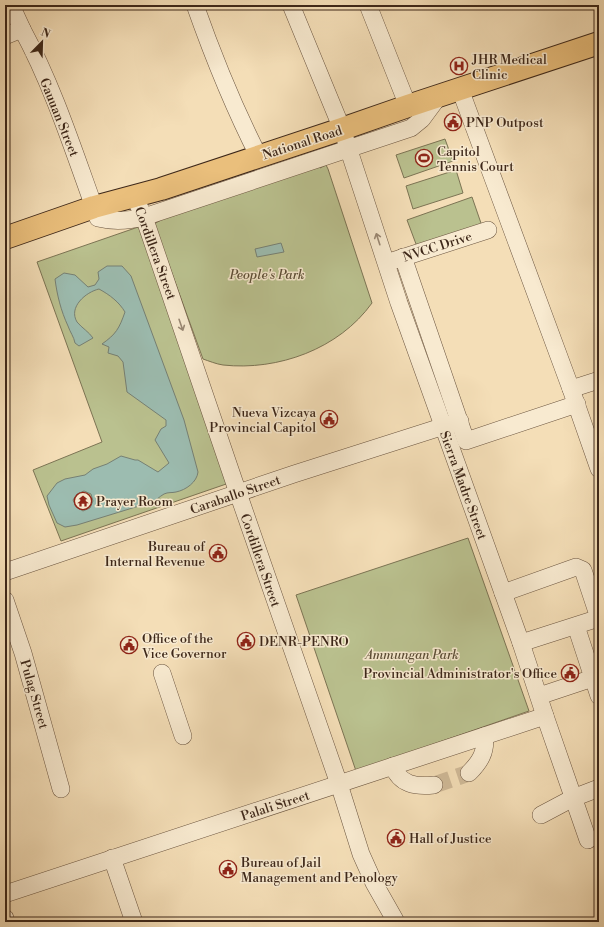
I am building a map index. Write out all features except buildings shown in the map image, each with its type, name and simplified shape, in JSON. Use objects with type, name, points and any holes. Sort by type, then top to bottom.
[{"type":"main road","name":"National Road","points":[[5,238],[94,208],[161,189],[259,157],[345,139],[408,106],[599,43]]},
{"type":"street","name":"Gauuan Street","points":[[11,5],[43,73],[72,145],[94,208]]},
{"type":"street","points":[[195,5],[247,133],[259,157]]},
{"type":"street","name":"Sierra Madre Street","points":[[291,5],[345,139],[400,303],[521,643],[588,840]]},
{"type":"street","points":[[368,5],[408,106]]},
{"type":"street","points":[[5,36],[22,29]]},
{"type":"street","points":[[460,89],[574,397],[599,469]]},
{"type":"street","points":[[94,208],[98,218],[112,221],[130,221],[144,217],[345,139],[411,128],[416,125],[439,96]]},
{"type":"street","name":"Cordillera Street","points":[[134,196],[144,217],[198,373],[339,784],[361,854],[374,883],[395,920]]},
{"type":"street","name":"NVCC Drive","points":[[386,262],[488,230]]},
{"type":"street","points":[[403,257],[466,441],[574,397],[599,380]]},
{"type":"street","name":"Caraballo Street","points":[[5,572],[238,493],[460,421]]},
{"type":"street","points":[[503,593],[576,568],[583,570],[599,618],[521,643]]},
{"type":"street","name":"Pulag Street","points":[[5,600],[23,652],[61,789]]},
{"type":"street","points":[[576,626],[599,696]]},
{"type":"street","points":[[162,673],[183,736]]},
{"type":"street","points":[[539,696],[593,678]]},
{"type":"street","name":"Palali Street","points":[[5,894],[545,716]]},
{"type":"street","points":[[469,773],[478,764],[485,749],[484,736]]},
{"type":"street","points":[[393,766],[398,776],[410,785],[434,785]]},
{"type":"street","points":[[541,815],[573,798],[599,788]]},
{"type":"street","points":[[112,858],[134,922]]},
{"type":"street","points":[[5,918],[6,922]]},
{"type":"green space","name":"Capitol Tennis Court","points":[[445,139],[453,161],[404,178],[396,155]]},
{"type":"green space","name":"People's Park","points":[[318,161],[320,168],[326,165],[328,169],[372,303],[343,333],[306,354],[286,360],[244,366],[223,365],[203,359],[154,224],[161,220],[159,214]]},
{"type":"green space","name":"Capitol Tennis Court","points":[[456,170],[463,193],[413,209],[406,186]]},
{"type":"green space","points":[[472,197],[483,229],[419,252],[407,220]]},
{"type":"green space","points":[[144,225],[232,482],[61,541],[33,470],[102,442],[37,262]]},
{"type":"green space","name":"Ammungan Park","points":[[468,538],[529,711],[356,771],[296,595]]},
{"type":"shaded area","points":[[281,243],[284,252],[257,257],[255,249]]},
{"type":"shaded area","points":[[107,266],[122,266],[131,276],[184,420],[198,472],[196,479],[187,487],[180,491],[164,494],[150,504],[77,525],[65,527],[57,523],[49,505],[47,496],[57,483],[65,479],[85,475],[93,469],[107,464],[121,456],[138,460],[158,472],[169,463],[155,440],[161,429],[166,426],[166,420],[127,392],[123,362],[118,356],[108,353],[109,347],[102,344],[114,334],[119,327],[125,312],[123,308],[114,299],[99,289],[84,297],[77,306],[75,316],[77,322],[93,338],[79,346],[75,343],[63,315],[55,279],[64,273],[75,275],[88,287],[95,285],[99,279],[98,272]],"holes":[[[84,491],[91,494],[93,501],[90,508],[83,511],[76,507],[73,500],[77,494]]]},
{"type":"tunnel","points":[[434,785],[469,773]]},
{"type":"place","name":"JHR Medical Clinic","points":[[459,66]]},
{"type":"place","name":"PNP Outpost","points":[[453,122]]},
{"type":"place","name":"Capitol Tennis Court","points":[[424,158]]},
{"type":"place","name":"Nueva Vizcaya Provincial Capitol","points":[[329,419]]},
{"type":"place","name":"Prayer Room","points":[[83,501]]},
{"type":"place","name":"Bureau of Internal Revenue","points":[[218,553]]},
{"type":"place","name":"DENR-PENRO","points":[[246,641]]},
{"type":"place","name":"Office of the Vice Governor","points":[[129,645]]},
{"type":"place","name":"Provincial Administrator's Office","points":[[570,673]]},
{"type":"place","name":"Hall of Justice","points":[[396,838]]},
{"type":"place","name":"Bureau of Jail Management and Penology","points":[[228,869]]}]
